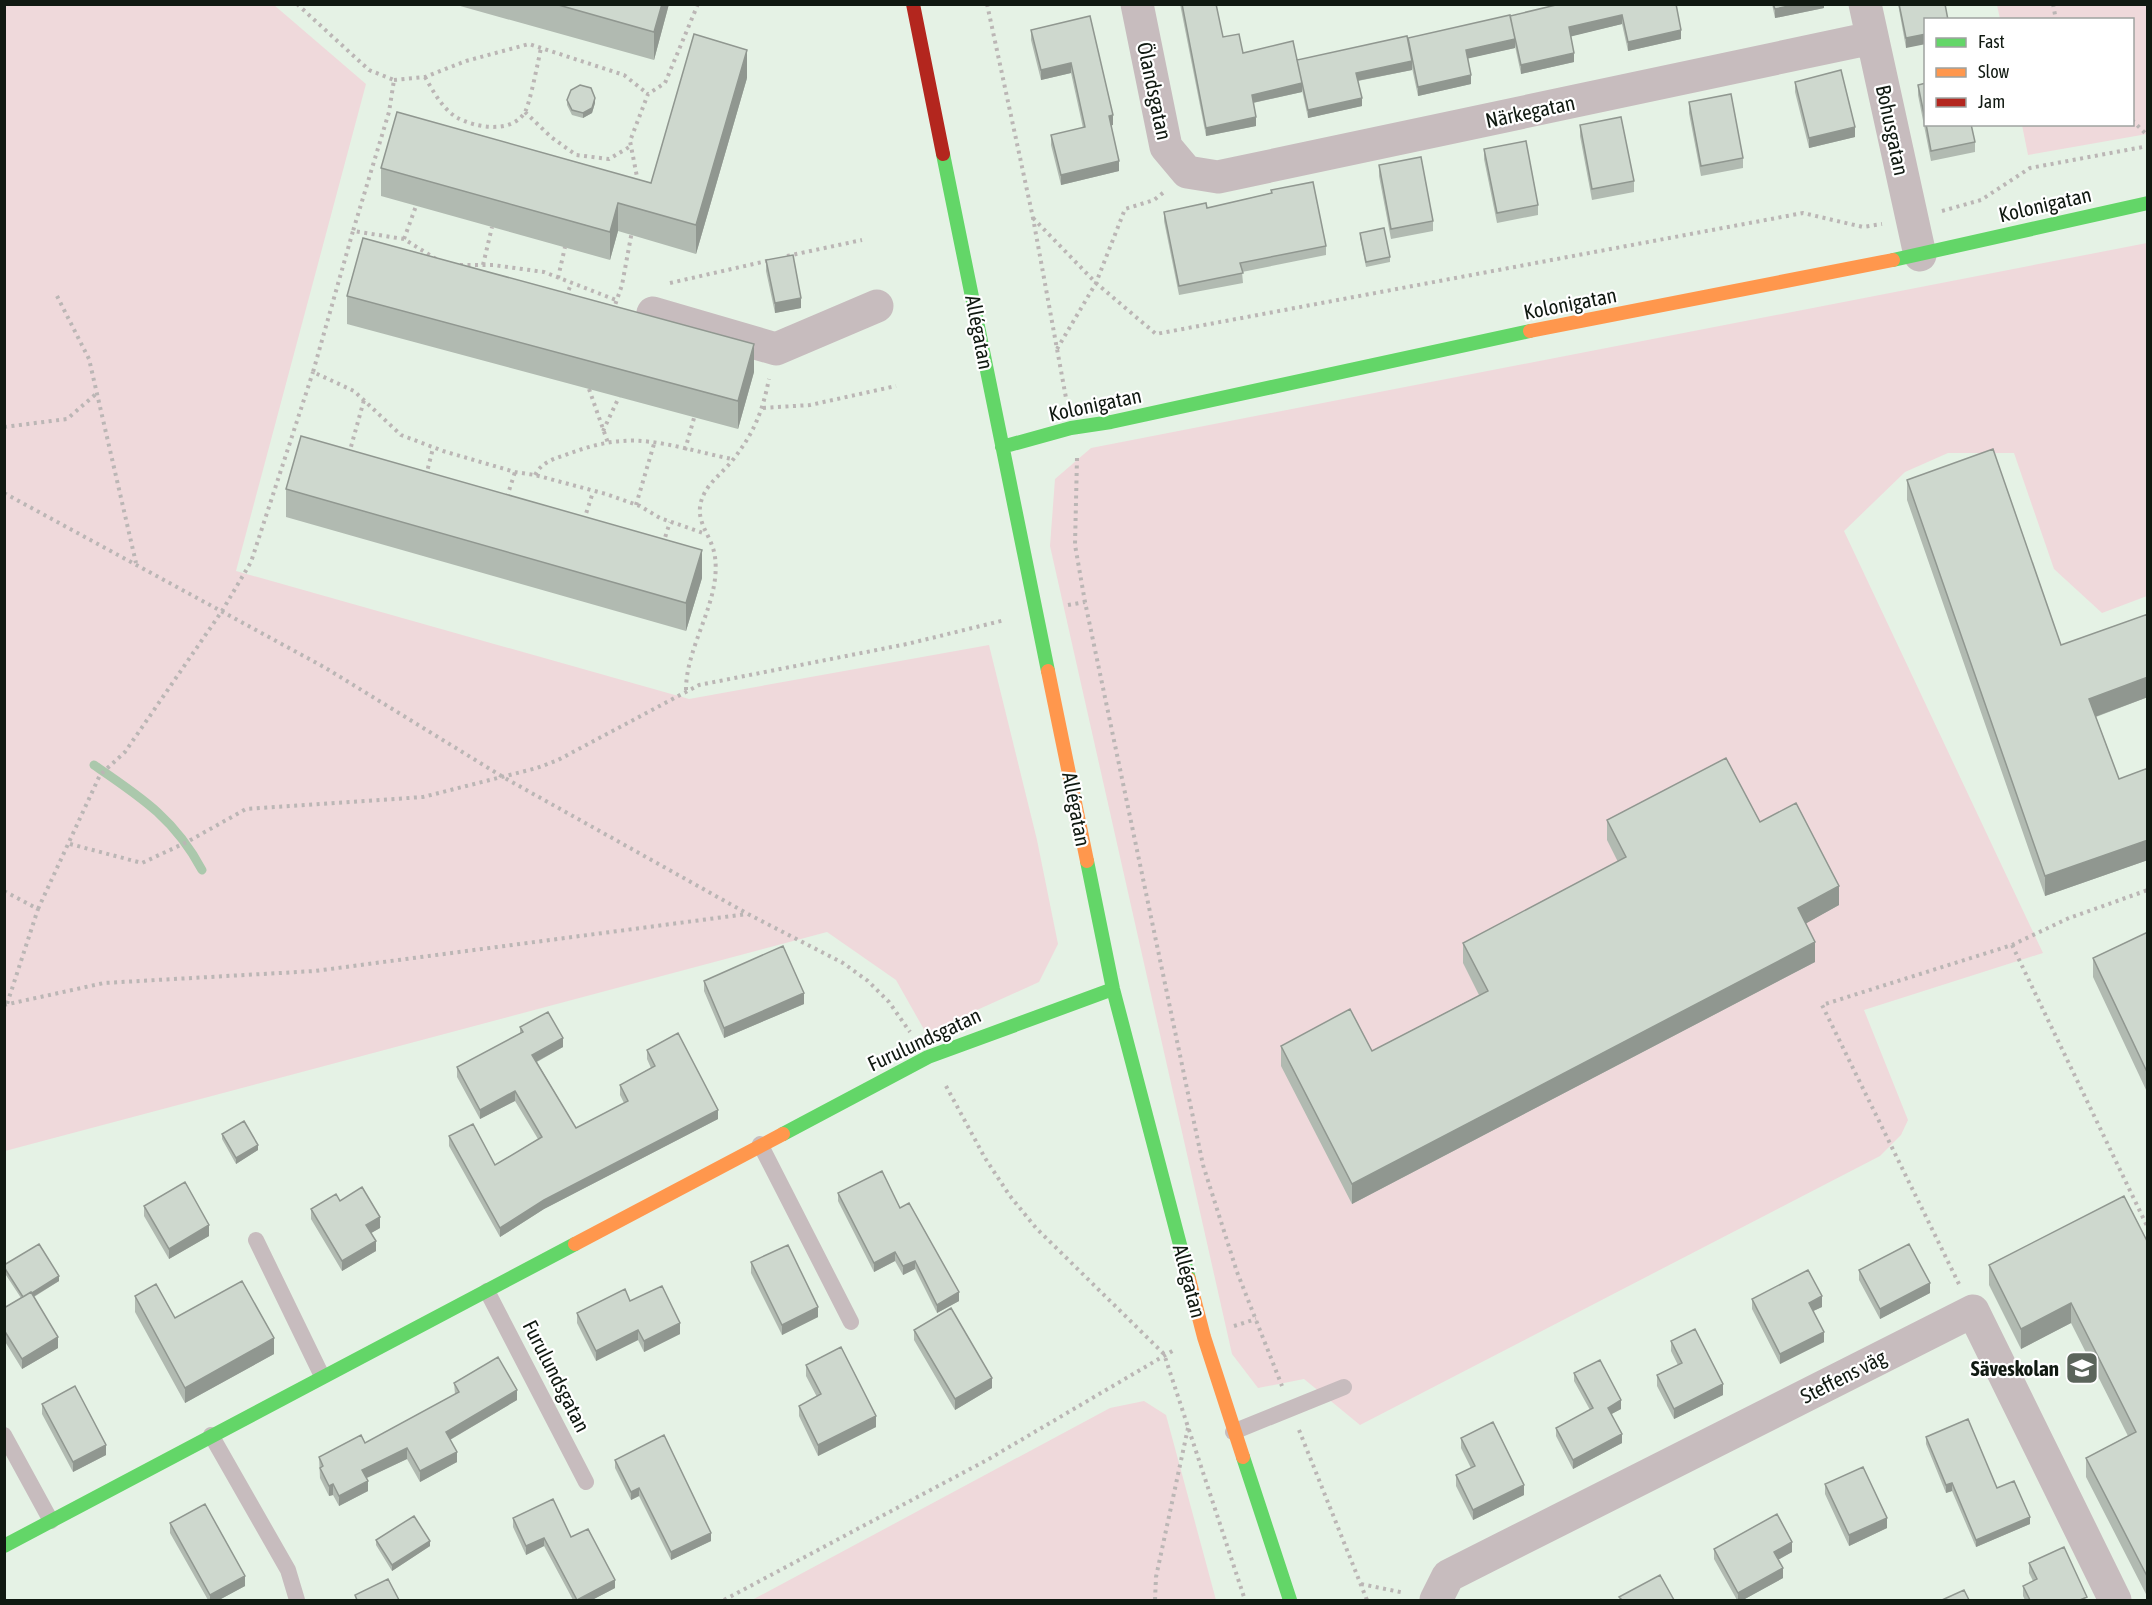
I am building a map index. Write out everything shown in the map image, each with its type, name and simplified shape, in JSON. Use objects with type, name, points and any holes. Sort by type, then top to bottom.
[{"type":"street","name":"Allégatan","points":[[913,4],[1113,989],[1204,1337],[1233,1432],[1290,1600]]},
{"type":"street","name":"Ölandsgatan","points":[[1137,4],[1166,147],[1187,172]]},
{"type":"street","name":"Bohusgatan","points":[[1865,4],[1920,255]]},
{"type":"street","name":"Närkegatan","points":[[1187,172],[1218,177],[1872,38]]},
{"type":"street","name":"Kolonigatan","points":[[1002,447],[1071,428],[1111,422],[1532,331],[1920,255],[2148,202]]},
{"type":"street","points":[[650,301],[776,349],[877,306]]},
{"type":"street","name":"Furulundsgatan","points":[[4,1546],[928,1057],[1113,989]]},
{"type":"street","points":[[1973,1311],[2115,1600]]},
{"type":"street","name":"Steffens väg","points":[[1436,1600],[1448,1576],[1973,1311]]},
{"type":"lane","points":[[760,1144],[851,1322]]},
{"type":"lane","points":[[256,1240],[322,1376]]},
{"type":"lane","name":"Furulundsgatan","points":[[488,1291],[586,1482]]},
{"type":"lane","points":[[1233,1432],[1344,1387]]},
{"type":"lane","points":[[4,1435],[51,1521]]},
{"type":"lane","points":[[211,1435],[288,1570],[297,1600]]},
{"type":"path","points":[[297,4],[369,70],[394,80],[424,77],[466,61],[529,44],[624,75],[648,94]]},
{"type":"path","points":[[639,189],[630,141],[648,94],[665,83],[698,4]]},
{"type":"path","points":[[987,4],[1033,218],[1078,463],[1075,545],[1084,602],[1203,1166],[1229,1252],[1367,1600]]},
{"type":"path","points":[[424,77],[443,104],[456,117],[480,126],[511,124],[525,112],[541,48]]},
{"type":"path","points":[[6,1005],[38,909],[100,775],[106,767],[125,752],[222,611],[251,562],[313,372],[389,112],[394,80]]},
{"type":"path","points":[[525,112],[576,155],[609,159],[631,146]]},
{"type":"path","points":[[2134,121],[2148,136]]},
{"type":"path","points":[[1033,218],[1096,283],[1156,334],[1803,213],[1863,227],[1912,220],[1981,200],[2030,168],[2148,146]]},
{"type":"path","points":[[1057,349],[1096,283],[1125,209],[1154,200],[1187,172]]},
{"type":"path","points":[[404,239],[416,206]]},
{"type":"path","points":[[610,323],[622,285],[633,221]]},
{"type":"path","points":[[485,273],[492,227]]},
{"type":"path","points":[[353,231],[404,239],[426,255],[444,262]]},
{"type":"path","points":[[650,301],[692,277],[862,240]]},
{"type":"path","points":[[406,254],[409,242]]},
{"type":"path","points":[[558,278],[565,247]]},
{"type":"path","points":[[453,266],[485,265],[544,272],[616,300]]},
{"type":"path","points":[[565,302],[571,284]]},
{"type":"path","points":[[57,296],[90,359],[96,394],[136,563]]},
{"type":"path","points":[[686,690],[686,670],[714,583],[715,556],[699,520],[705,493],[733,459],[761,416],[776,349]]},
{"type":"path","points":[[313,372],[354,391],[401,435],[433,448],[636,504],[670,522],[706,534]]},
{"type":"path","points":[[763,408],[810,405],[896,386]]},
{"type":"path","points":[[588,389],[608,443]]},
{"type":"path","points":[[4,427],[67,420],[96,394]]},
{"type":"path","points":[[603,431],[619,397]]},
{"type":"path","points":[[346,465],[364,400]]},
{"type":"path","points":[[685,450],[694,418]]},
{"type":"path","points":[[535,475],[539,467],[557,458],[592,446],[623,441],[654,444],[733,459]]},
{"type":"path","points":[[636,504],[654,444]]},
{"type":"path","points":[[426,478],[433,448]]},
{"type":"path","points":[[506,501],[515,472]]},
{"type":"path","points":[[584,522],[593,492]]},
{"type":"path","points":[[4,493],[324,667],[503,777],[748,914],[843,963],[868,981],[889,1002],[928,1057],[985,1158],[1023,1212],[1036,1228],[1164,1354],[1245,1600]]},
{"type":"path","points":[[660,554],[670,522]]},
{"type":"path","points":[[70,844],[142,863],[187,842],[246,809],[423,797],[503,777],[558,760],[686,690],[764,670],[907,644],[1084,602]]},
{"type":"path","points":[[1973,1311],[1822,1005],[2012,945],[2070,918],[2148,890]]},
{"type":"path","points":[[4,891],[38,909]]},
{"type":"path","points":[[6,1005],[104,983],[315,971],[748,914]]},
{"type":"path","points":[[2012,945],[2148,1228]]},
{"type":"path","points":[[724,1600],[987,1460],[1164,1354]]},
{"type":"path","points":[[1155,1600],[1156,1577],[1188,1428]]},
{"type":"path","points":[[1361,1584],[1436,1600]]},
{"type":"shaded area","points":[[5,4],[274,5],[366,84],[236,571],[689,699],[989,645],[1037,840],[1058,944],[1039,982],[926,1033],[896,980],[827,932],[5,1151]]},
{"type":"shaded area","points":[[1997,5],[2147,5],[2147,134],[2028,155],[2022,126],[2134,126],[2134,18],[2000,18]]},
{"type":"shaded area","points":[[2147,243],[2147,596],[2102,613],[2054,569],[2014,453],[1948,453],[1905,472],[1844,531],[2043,953],[1864,1010],[1908,1120],[1901,1135],[1880,1156],[1360,1425],[1304,1379],[1258,1388],[1232,1354],[1050,546],[1055,479],[1091,448]]},
{"type":"shaded area","points":[[1144,1401],[1166,1415],[1216,1600],[752,1600],[1110,1408]]},
{"type":"building","points":[[555,4],[662,4],[654,32]]},
{"type":"building","points":[[1182,4],[1216,4],[1223,37],[1239,34],[1243,53],[1293,41],[1302,83],[1252,95],[1256,117],[1206,128]]},
{"type":"building","points":[[1560,4],[1676,4],[1681,30],[1628,42],[1622,15],[1569,27],[1574,53],[1521,65],[1510,16]]},
{"type":"building","points":[[1773,4],[1798,4],[1775,9]]},
{"type":"building","points":[[1899,4],[1945,4],[1948,18],[1924,18],[1924,34],[1906,38]]},
{"type":"building","points":[[1510,15],[1515,39],[1466,50],[1471,75],[1418,87],[1408,38]]},
{"type":"building","points":[[1090,16],[1113,115],[1109,116],[1119,161],[1061,175],[1051,135],[1085,127],[1071,63],[1041,70],[1031,30]]},
{"type":"building","points":[[694,34],[747,50],[696,225],[618,203],[610,232],[381,168],[397,112],[651,183]]},
{"type":"building","points":[[1407,36],[1412,61],[1356,73],[1362,98],[1308,110],[1297,60]]},
{"type":"building","points":[[1841,70],[1855,127],[1809,138],[1795,82]]},
{"type":"building","points":[[1924,84],[1924,114],[1918,85]]},
{"type":"building","points":[[580,85],[591,88],[595,98],[592,108],[583,113],[572,110],[567,100],[571,90]]},
{"type":"building","points":[[1731,94],[1743,158],[1701,166],[1689,102]]},
{"type":"building","points":[[1621,117],[1634,181],[1592,189],[1580,125]]},
{"type":"building","points":[[1926,126],[1971,126],[1975,142],[1931,151]]},
{"type":"building","points":[[1526,141],[1538,205],[1497,213],[1484,149]]},
{"type":"building","points":[[1421,157],[1433,221],[1391,229],[1379,165]]},
{"type":"building","points":[[1313,182],[1326,246],[1240,263],[1243,273],[1179,286],[1164,212],[1206,203],[1207,208],[1272,193],[1271,190]]},
{"type":"building","points":[[1384,228],[1390,257],[1366,262],[1360,233]]},
{"type":"building","points":[[363,238],[754,344],[738,401],[347,296]]},
{"type":"building","points":[[793,255],[801,298],[775,303],[766,260]]},
{"type":"building","points":[[301,436],[702,550],[686,603],[286,489]]},
{"type":"building","points":[[1993,449],[2061,645],[2148,614],[2148,677],[2089,699],[2119,779],[2148,768],[2148,840],[2045,876],[1907,480]]},
{"type":"building","points":[[1726,758],[1760,822],[1796,803],[1839,886],[1798,908],[1815,942],[1352,1184],[1281,1046],[1350,1009],[1372,1051],[1488,991],[1463,943],[1626,857],[1607,820]]},
{"type":"building","points":[[2148,932],[2148,1074],[2093,958]]},
{"type":"building","points":[[783,946],[804,993],[724,1028],[704,981]]},
{"type":"building","points":[[548,1012],[563,1038],[532,1055],[576,1128],[628,1101],[620,1085],[655,1066],[647,1050],[678,1033],[718,1110],[544,1200],[500,1228],[449,1136],[473,1124],[495,1165],[542,1137],[515,1091],[480,1110],[457,1067],[523,1032],[520,1027]]},
{"type":"building","points":[[244,1121],[258,1145],[236,1158],[222,1134]]},
{"type":"building","points":[[882,1171],[900,1208],[909,1203],[959,1292],[937,1305],[915,1261],[903,1266],[895,1252],[874,1263],[838,1193]]},
{"type":"building","points":[[185,1182],[209,1225],[169,1249],[144,1206]]},
{"type":"building","points":[[362,1187],[380,1217],[366,1225],[376,1241],[342,1261],[311,1209],[336,1194],[340,1201]]},
{"type":"building","points":[[2124,1196],[2148,1243],[2148,1578],[2086,1458],[2136,1432],[2071,1303],[2021,1329],[1989,1265]]},
{"type":"building","points":[[39,1244],[59,1276],[23,1297],[4,1265]]},
{"type":"building","points":[[1909,1244],[1930,1283],[1880,1309],[1859,1270]]},
{"type":"building","points":[[788,1245],[818,1307],[782,1325],[751,1262]]},
{"type":"building","points":[[1808,1270],[1822,1296],[1809,1303],[1824,1332],[1780,1354],[1752,1299]]},
{"type":"building","points":[[242,1281],[274,1338],[185,1388],[135,1296],[156,1284],[175,1318]]},
{"type":"building","points":[[662,1286],[680,1323],[644,1341],[638,1330],[596,1351],[577,1313],[625,1289],[630,1301]]},
{"type":"building","points":[[31,1292],[58,1337],[22,1359],[4,1330],[4,1308]]},
{"type":"building","points":[[951,1308],[992,1378],[955,1399],[914,1330]]},
{"type":"building","points":[[1695,1329],[1723,1384],[1674,1409],[1657,1375],[1682,1363],[1671,1341]]},
{"type":"building","points":[[841,1347],[876,1416],[818,1445],[799,1406],[821,1394],[806,1365]]},
{"type":"building","points":[[498,1357],[517,1390],[446,1432],[457,1452],[420,1471],[407,1448],[362,1470],[368,1481],[339,1496],[333,1484],[329,1486],[320,1468],[323,1466],[319,1457],[361,1435],[365,1443],[459,1392],[454,1383]]},
{"type":"building","points":[[1600,1360],[1621,1400],[1608,1408],[1622,1434],[1573,1460],[1556,1428],[1593,1408],[1574,1373]]},
{"type":"building","points":[[75,1386],[106,1445],[73,1462],[42,1404]]},
{"type":"building","points":[[1968,1419],[1997,1488],[2014,1481],[2030,1517],[1976,1540],[1952,1483],[1946,1485],[1926,1437]]},
{"type":"building","points":[[1493,1422],[1524,1485],[1473,1510],[1456,1475],[1475,1466],[1461,1438]]},
{"type":"building","points":[[664,1435],[711,1533],[671,1552],[639,1488],[631,1492],[615,1460]]},
{"type":"building","points":[[1863,1467],[1887,1518],[1849,1535],[1825,1484]]},
{"type":"building","points":[[553,1499],[571,1537],[588,1529],[615,1580],[577,1600],[544,1538],[526,1546],[513,1518]]},
{"type":"building","points":[[205,1504],[245,1576],[210,1595],[170,1523]]},
{"type":"building","points":[[1777,1514],[1792,1542],[1774,1552],[1783,1568],[1738,1593],[1714,1549]]},
{"type":"building","points":[[414,1516],[430,1541],[392,1565],[376,1540]]},
{"type":"building","points":[[2064,1547],[2087,1597],[2080,1600],[2030,1600],[2023,1586],[2037,1579],[2029,1563]]},
{"type":"building","points":[[1660,1575],[1674,1600],[1622,1600],[1619,1597]]},
{"type":"building","points":[[388,1579],[399,1600],[357,1600],[355,1595]]},
{"type":"building","points":[[1964,1590],[1969,1600],[1942,1600]]},
{"type":"waterway","points":[[94,765],[156,810],[192,852],[202,870]]},
{"type":"traffic: fast","points":[[943,154],[1048,671]]},
{"type":"traffic: fast","points":[[1893,260],[2148,203]]},
{"type":"traffic: fast","points":[[1002,447],[1071,428],[1111,422],[1530,331]]},
{"type":"traffic: fast","points":[[1087,861],[1113,989],[1189,1279]]},
{"type":"traffic: fast","points":[[783,1134],[928,1057],[1113,989]]},
{"type":"traffic: fast","points":[[4,1546],[575,1244]]},
{"type":"traffic: fast","points":[[1243,1457],[1290,1600]]},
{"type":"traffic: slow","points":[[1530,331],[1893,260]]},
{"type":"traffic: slow","points":[[1048,671],[1087,861]]},
{"type":"traffic: slow","points":[[575,1244],[783,1134]]},
{"type":"traffic: slow","points":[[1189,1279],[1204,1337],[1243,1457]]},
{"type":"traffic: jam","points":[[913,4],[943,154]]},
{"type":"place","name":"Säveskolan","points":[[2082,1368]]}]
